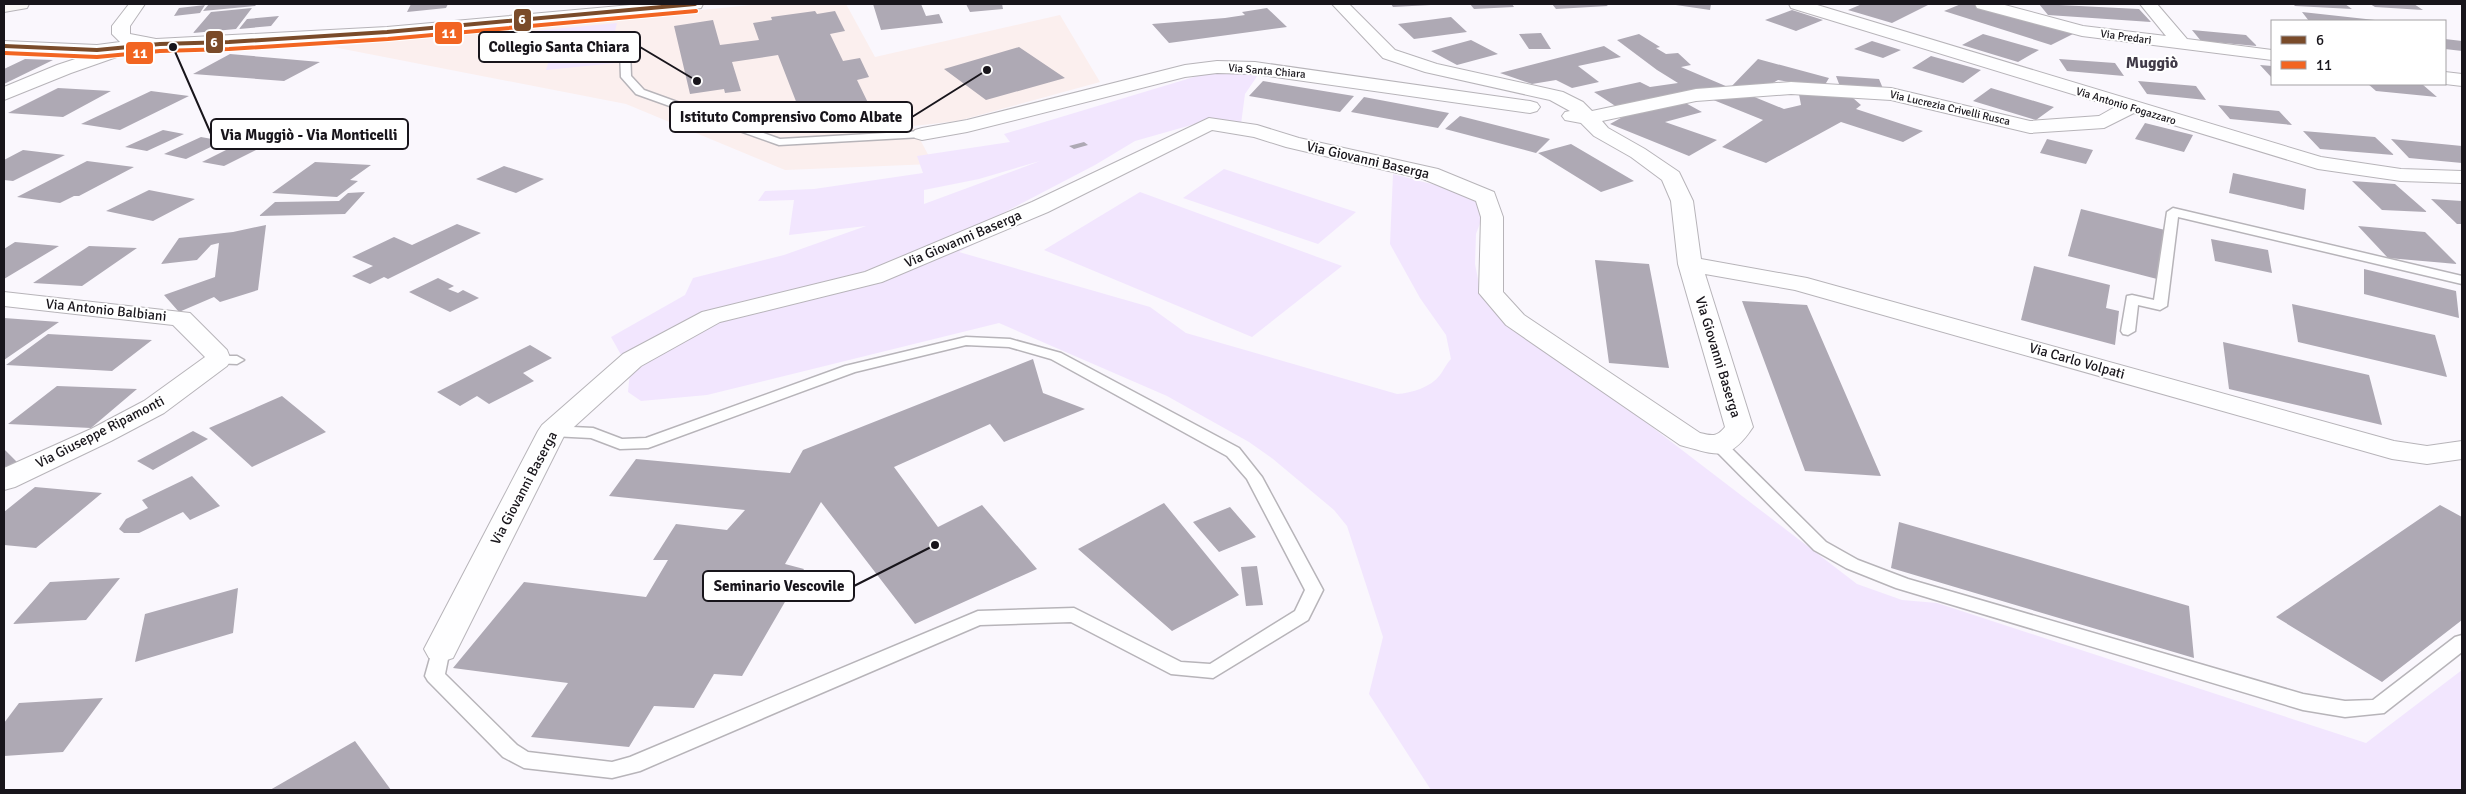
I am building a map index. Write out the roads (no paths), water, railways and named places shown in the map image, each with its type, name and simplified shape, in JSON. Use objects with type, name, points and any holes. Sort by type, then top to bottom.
[{"type":"main road","points":[[4,7],[22,4]]},
{"type":"street","points":[[137,4],[120,30],[124,38],[143,44]]},
{"type":"street","points":[[4,46],[85,50],[143,44],[229,42],[386,32],[695,4]]},
{"type":"street","name":"Via Giovanni Baserga","points":[[441,649],[552,431],[632,360],[711,317],[873,276],[1040,206],[1209,124],[1258,131],[1293,143],[1430,174],[1486,197],[1492,217],[1491,293],[1515,320],[1690,439],[1719,445],[1730,441],[1738,427],[1690,264],[1682,201],[1671,177],[1638,153],[1601,132],[1576,106],[1556,96],[1432,68],[1389,54],[1360,27],[1340,4]]},
{"type":"street","name":"Via Antonio Fogazzaro","points":[[1797,4],[2318,163],[2401,175],[2462,177]]},
{"type":"street","name":"Via Predari","points":[[1983,4],[2082,31],[2271,55]]},
{"type":"street","points":[[2148,4],[2182,44]]},
{"type":"street","points":[[4,94],[64,69],[143,44]]},
{"type":"street","name":"Via Santa Chiara","points":[[922,134],[967,126],[1185,71],[1217,67],[1285,71],[1520,105],[1587,118]]},
{"type":"street","points":[[2446,78],[2462,80]]},
{"type":"street","name":"Via Lucrezia Crivelli Rusca","points":[[1587,118],[1696,95],[1791,88],[1891,94],[2030,127],[2104,122],[2130,107]]},
{"type":"street","name":"Via Carlo Volpati","points":[[1690,264],[1798,283],[2392,450],[2419,455],[2442,456],[2462,450]]},
{"type":"street","name":"Via Antonio Balbiani","points":[[4,299],[181,318],[218,356],[227,360]]},
{"type":"street","name":"Via Giuseppe Ripamonti","points":[[4,480],[101,435],[154,407],[227,360]]},
{"type":"lane","points":[[625,50],[626,78],[640,92],[779,142],[922,134]]},
{"type":"lane","points":[[2128,331],[2132,299],[2160,306],[2173,212],[2462,280]]},
{"type":"lane","points":[[441,649],[435,676],[510,751],[524,760],[612,770],[633,765],[978,618],[1074,616],[1178,669],[1213,671],[1302,615],[1314,590],[1254,477],[1233,452],[1056,356],[1010,344],[966,341],[850,369],[648,443],[620,444],[593,433],[552,431]]},
{"type":"lane","points":[[1719,445],[1820,546],[1852,564],[1902,584],[2302,702],[2344,709],[2378,708],[2462,642]]},
{"type":"place","name":"Via Muggiò - Via Monticelli","points":[[173,47]]},
{"type":"place","name":"Istituto Comprensivo Como Albate","points":[[987,70]]},
{"type":"place","name":"Collegio Santa Chiara","points":[[697,81]]},
{"type":"place","name":"Seminario Vescovile","points":[[935,545]]},
{"type":"district","name":"Muggiò","points":[[2152,63]]}]
